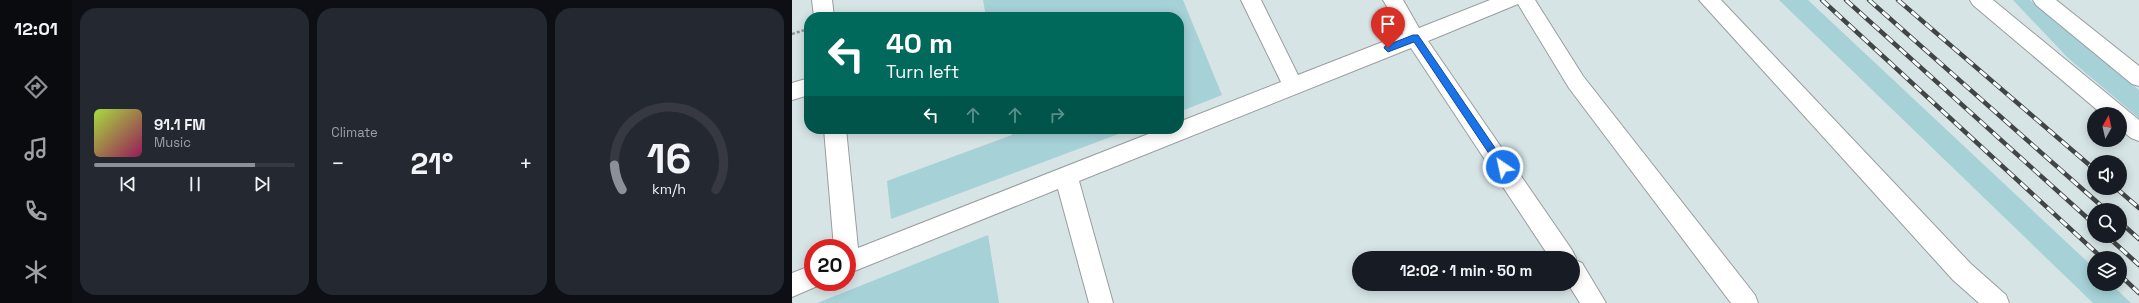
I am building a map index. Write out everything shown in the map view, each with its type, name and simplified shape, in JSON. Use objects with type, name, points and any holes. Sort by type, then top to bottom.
[{"type":"lane","points":[[822,0],[823,12]]},
{"type":"lane","points":[[1251,0],[1293,86]]},
{"type":"lane","points":[[1393,0],[1416,38],[1559,251]]},
{"type":"lane","points":[[1184,129],[1510,0]]},
{"type":"lane","points":[[1525,0],[1576,82],[1746,303]]},
{"type":"lane","points":[[1709,0],[1962,272],[1997,303]]},
{"type":"lane","points":[[1980,0],[2109,107]]},
{"type":"lane","points":[[2043,0],[2139,78]]},
{"type":"lane","points":[[792,92],[804,88]]},
{"type":"lane","points":[[2127,123],[2139,132]]},
{"type":"lane","points":[[835,134],[845,239]]},
{"type":"lane","points":[[856,254],[1066,176],[1172,134]]},
{"type":"lane","points":[[1066,176],[1101,303]]},
{"type":"lane","points":[[792,285],[804,280]]},
{"type":"lane","points":[[1580,282],[1594,303]]},
{"type":"path","points":[[792,34],[804,30]]},
{"type":"shaded area","points":[[792,0],[2139,0],[2139,303],[792,303]]},
{"type":"shaded area","points":[[983,0],[1183,0],[1222,95],[1184,110],[1184,12],[985,12]]},
{"type":"shaded area","points":[[1779,0],[1808,0],[2087,261],[2087,291],[2118,291],[2131,303],[2093,303]]},
{"type":"shaded area","points":[[2013,0],[2030,0],[2139,90],[2139,118],[2127,107],[2068,58]]},
{"type":"shaded area","points":[[1119,134],[891,219],[887,181],[1012,135]]},
{"type":"shaded area","points":[[988,235],[999,303],[817,303],[847,291],[856,291],[856,287]]},
{"type":"railway","points":[[1822,0],[2094,251]]},
{"type":"railway","points":[[1846,0],[2087,218]]},
{"type":"railway","points":[[1869,0],[2098,203]]},
{"type":"railway","points":[[1898,0],[2087,163]]},
{"type":"railway","points":[[2124,195],[2139,208]]},
{"type":"railway","points":[[2127,228],[2139,239]]},
{"type":"railway","points":[[2115,243],[2139,265]]},
{"type":"railway","points":[[2127,282],[2139,293]]},
{"type":"route","points":[[1388,48],[1416,38],[1503,167]]}]
